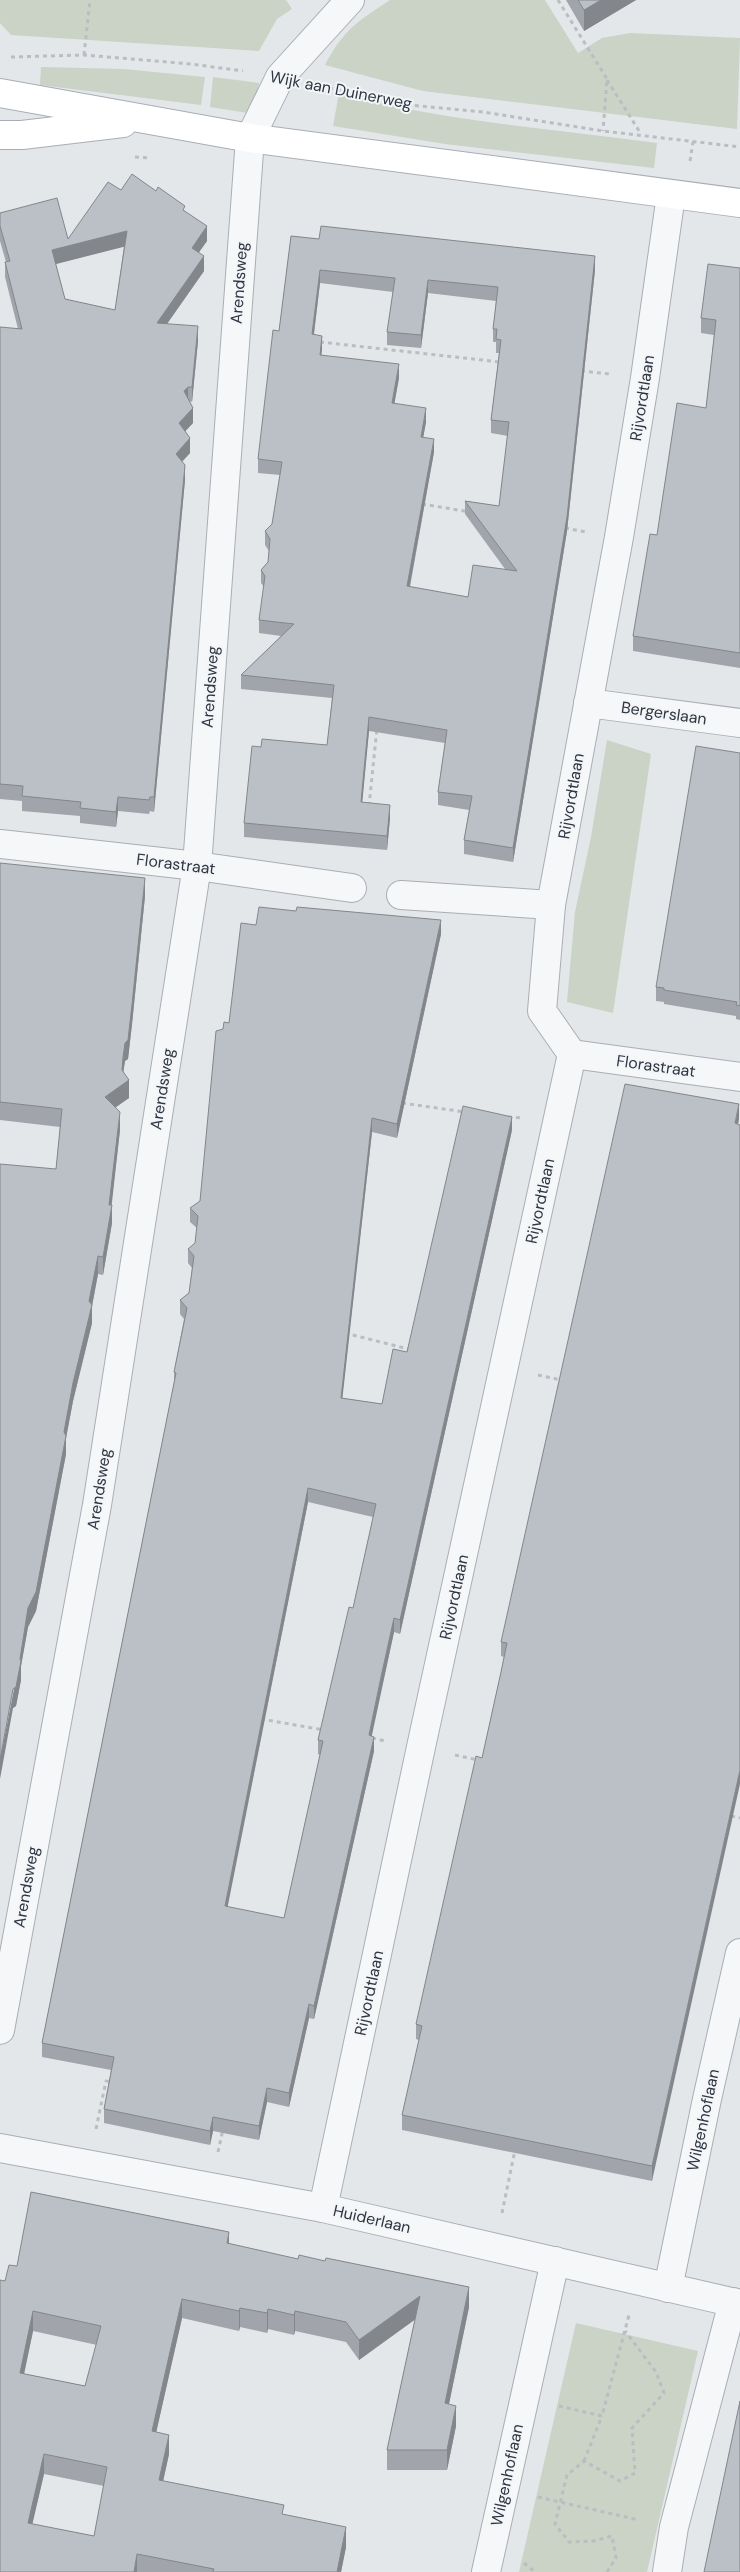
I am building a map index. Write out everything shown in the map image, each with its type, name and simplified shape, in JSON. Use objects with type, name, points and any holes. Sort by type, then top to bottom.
[{"type":"main road","points":[[0,93],[250,138],[740,203]]},
{"type":"main road","points":[[0,135],[22,135],[154,120]]},
{"type":"street","points":[[250,138],[280,76],[350,0]]},
{"type":"street","name":"Arendsweg","points":[[0,2030],[97,1505],[197,866],[250,138]]},
{"type":"street","name":"Rijvordtlaan","points":[[323,2208],[572,1054],[542,1011],[551,904],[619,537],[646,378],[671,195]]},
{"type":"street","name":"Bergerslaan","points":[[588,703],[740,723]]},
{"type":"street","name":"Florastraat","points":[[0,844],[197,866],[352,888]]},
{"type":"street","points":[[401,895],[551,904]]},
{"type":"street","name":"Florastraat","points":[[572,1054],[740,1077]]},
{"type":"street","name":"Wilgenhoflaan","points":[[668,2288],[706,2099],[740,1953]]},
{"type":"street","name":"Huiderlaan","points":[[0,2148],[323,2208],[736,2303]]},
{"type":"street","name":"Wilgenhoflaan","points":[[486,2572],[555,2261]]},
{"type":"street","points":[[667,2572],[674,2528],[736,2303]]},
{"type":"path","points":[[84,55],[90,0]]},
{"type":"path","points":[[558,0],[640,134]]},
{"type":"path","name":"Wijk aan Duinerweg","points":[[10,56],[84,55],[191,64],[280,76],[399,104],[483,112],[603,131],[740,147]]},
{"type":"path","points":[[603,131],[607,79]]},
{"type":"path","points":[[313,342],[509,363]]},
{"type":"path","points":[[577,371],[646,378]]},
{"type":"path","points":[[418,504],[476,513]]},
{"type":"path","points":[[562,528],[619,537]]},
{"type":"path","points":[[368,811],[377,724]]},
{"type":"path","points":[[401,1103],[469,1112]]},
{"type":"path","points":[[498,1116],[557,1122]]},
{"type":"path","points":[[255,1718],[333,1731]]},
{"type":"path","points":[[362,1736],[488,1762]]},
{"type":"path","points":[[722,1814],[740,1818]]},
{"type":"path","points":[[89,2164],[106,2081],[114,2082]]},
{"type":"path","points":[[210,2187],[224,2126]]},
{"type":"path","points":[[495,2248],[517,2142]]},
{"type":"path","points":[[607,2572],[616,2558],[612,2536],[593,2541],[569,2542],[555,2524],[567,2475],[584,2461],[602,2416],[637,2280]]},
{"type":"path","points":[[584,2461],[620,2481],[635,2473],[632,2428],[664,2393],[656,2372],[625,2330]]},
{"type":"path","points":[[524,2397],[602,2416]]},
{"type":"path","points":[[505,2488],[560,2503],[674,2528]]},
{"type":"green space","points":[[0,0],[286,0],[292,9],[277,19],[259,51],[11,35],[0,23]]},
{"type":"green space","points":[[390,0],[545,0],[578,53],[602,38],[630,33],[740,38],[737,129],[423,91],[325,65],[345,34],[352,27]]},
{"type":"green space","points":[[41,67],[124,69],[205,77],[201,105],[40,85]]},
{"type":"green space","points":[[213,77],[259,83],[254,114],[210,107]]},
{"type":"green space","points":[[339,93],[378,103],[457,118],[657,143],[654,168],[445,144],[333,126]]},
{"type":"green space","points":[[607,740],[651,754],[613,1013],[567,1002],[575,912],[591,837]]},
{"type":"green space","points":[[576,2323],[698,2351],[647,2572],[519,2572]]},
{"type":"building","points":[[578,0],[601,0],[584,10]]},
{"type":"building","points":[[132,174],[156,191],[158,187],[185,206],[183,210],[207,226],[192,248],[204,256],[157,323],[198,326],[192,387],[188,387],[184,391],[193,408],[179,423],[190,438],[176,454],[185,465],[154,797],[150,797],[149,800],[118,797],[116,812],[80,808],[81,802],[22,796],[23,786],[0,784],[0,327],[22,329],[5,262],[10,261],[0,226],[0,213],[57,198],[68,239],[108,182],[121,190]],"holes":[[[127,231],[115,310],[65,299],[52,250]]]},
{"type":"building","points":[[321,226],[595,256],[567,517],[513,848],[464,840],[472,796],[438,792],[447,730],[369,717],[361,802],[390,805],[387,836],[244,823],[252,746],[261,747],[262,739],[327,745],[334,685],[241,675],[294,624],[259,620],[265,576],[261,570],[268,562],[270,539],[265,531],[272,524],[282,462],[258,459],[273,330],[279,331],[291,236],[319,239]],"holes":[[[320,270],[395,278],[387,332],[421,335],[428,280],[498,287],[493,329],[497,329],[496,339],[501,340],[491,420],[509,422],[499,506],[465,501],[517,571],[473,565],[468,597],[407,586],[434,439],[421,437],[426,408],[392,403],[399,364],[320,355],[322,336],[312,334]]]},
{"type":"building","points":[[708,264],[740,268],[740,653],[633,636],[650,534],[657,535],[677,403],[706,408],[716,320],[701,318]]},
{"type":"building","points":[[696,746],[740,753],[740,1006],[736,1005],[737,1002],[656,987]]},
{"type":"building","points":[[0,863],[145,878],[128,1040],[125,1043],[123,1057],[122,1070],[129,1080],[105,1097],[120,1112],[109,1205],[112,1205],[103,1257],[98,1256],[89,1301],[92,1305],[73,1383],[64,1432],[66,1436],[36,1592],[28,1608],[21,1661],[16,1687],[13,1689],[0,1760],[0,1164],[56,1169],[62,1109],[0,1102]]},
{"type":"building","points":[[259,907],[296,911],[297,907],[441,920],[397,1124],[372,1118],[341,1398],[382,1404],[393,1349],[407,1352],[463,1106],[512,1117],[400,1620],[394,1618],[369,1735],[374,1737],[314,2006],[309,2004],[289,2093],[267,2088],[259,2126],[213,2117],[210,2131],[104,2109],[114,2057],[42,2043],[176,1373],[174,1372],[187,1308],[180,1300],[189,1293],[194,1256],[188,1249],[195,1243],[198,1216],[190,1208],[200,1201],[216,1031],[223,1029],[224,1022],[229,1023],[241,923],[256,925]],"holes":[[[308,1488],[376,1504],[353,1608],[349,1607],[318,1740],[323,1741],[284,1918],[225,1906]]]},
{"type":"building","points":[[625,1084],[739,1104],[735,1123],[740,1125],[740,1770],[652,2166],[402,2115],[422,2026],[416,2024],[476,1756],[482,1758],[507,1643],[501,1642]]},
{"type":"building","points":[[31,2192],[229,2232],[227,2243],[298,2259],[299,2255],[325,2261],[326,2258],[469,2287],[445,2403],[456,2406],[447,2450],[387,2450],[420,2296],[359,2340],[346,2322],[295,2311],[294,2315],[268,2309],[267,2313],[240,2308],[239,2311],[182,2299],[152,2431],[169,2435],[159,2480],[284,2505],[282,2514],[346,2527],[337,2572],[213,2572],[214,2569],[137,2554],[134,2572],[0,2572],[0,2280],[5,2281],[9,2265],[17,2266]],"holes":[[[33,2311],[101,2326],[85,2386],[20,2373]],[[44,2454],[107,2467],[94,2536],[28,2523]]]},
{"type":"building","points":[[740,2401],[740,2572],[704,2572]]}]
